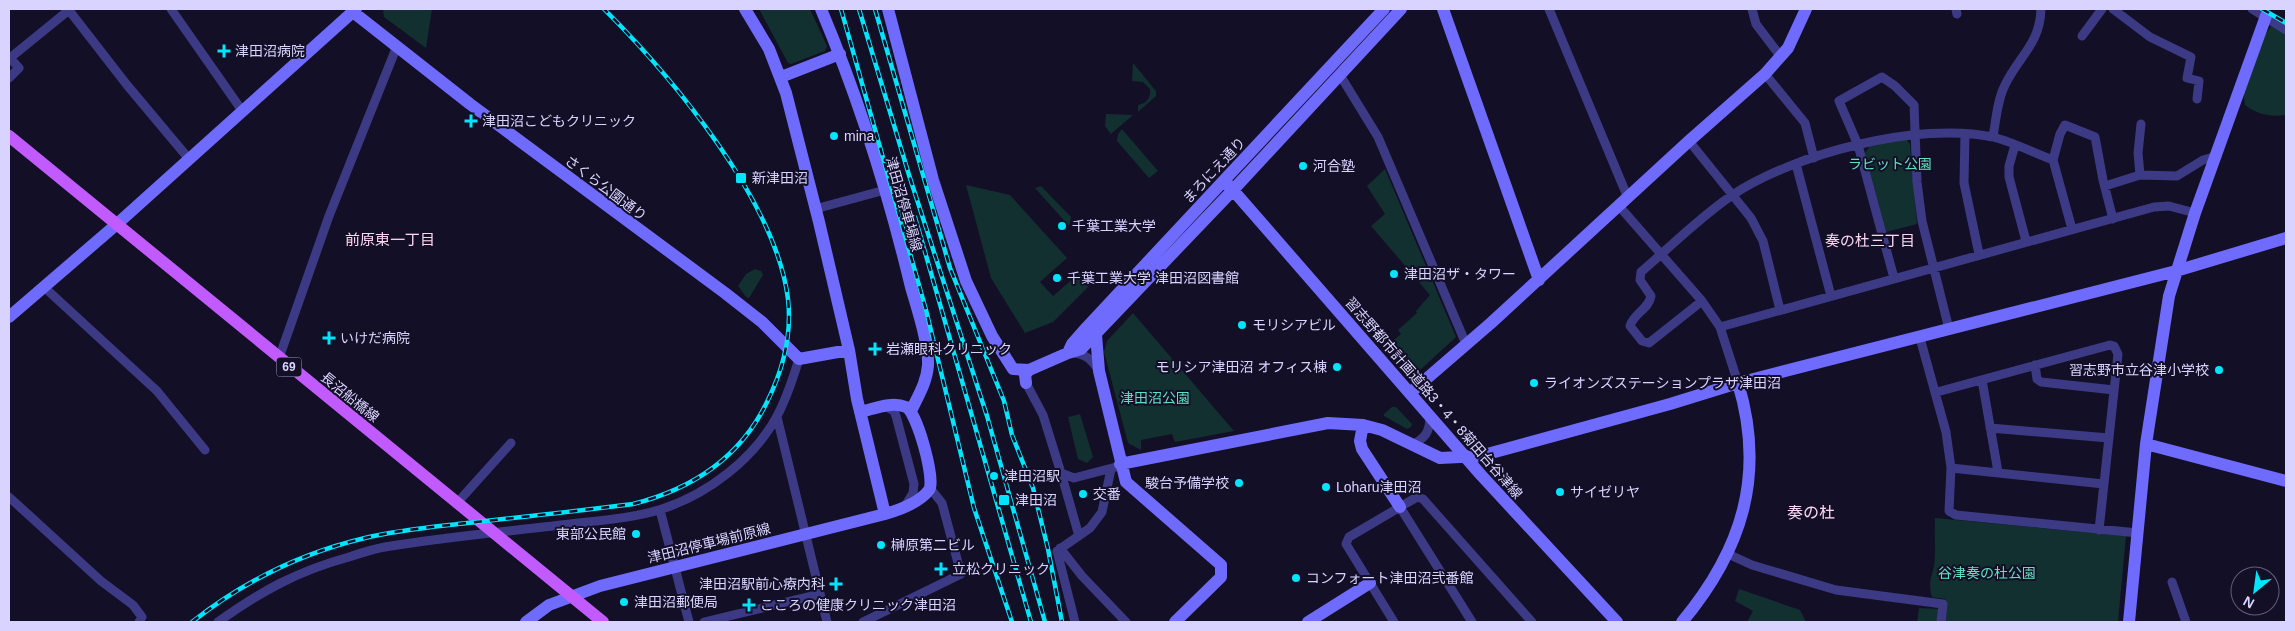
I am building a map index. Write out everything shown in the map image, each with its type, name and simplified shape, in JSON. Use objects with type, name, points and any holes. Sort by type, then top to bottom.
[{"type":"main road","name":"長沼船橋線","points":[[10,138],[603,622]]},
{"type":"street","points":[[171,9],[243,112]]},
{"type":"street","points":[[745,9],[769,49],[781,77],[849,350],[860,412],[885,514]]},
{"type":"street","name":"津田沼停車場線","points":[[821,9],[840,54],[885,190],[906,264],[928,357],[926,376],[911,411]]},
{"type":"street","points":[[888,9],[933,180],[966,281],[992,336],[1036,403]]},
{"type":"street","name":"まろにえ通り","points":[[1029,370],[1068,352],[1081,350],[1096,335],[1384,9]]},
{"type":"street","name":"まろにえ通り","points":[[1068,352],[1072,344],[1087,327],[1340,75],[1402,9]]},
{"type":"street","points":[[1443,9],[1539,280]]},
{"type":"street","points":[[1549,9],[1623,202],[1662,254],[1702,301],[1720,328],[1747,418],[1750,441],[1749,469],[1743,514],[1736,537],[1712,584],[1682,622]]},
{"type":"street","points":[[1752,9],[1756,24],[1782,57]]},
{"type":"street","points":[[1410,393],[1539,280],[1688,141],[1765,74],[1782,57],[1806,9]]},
{"type":"street","points":[[1993,138],[2001,94],[2006,83],[2033,43],[2040,24],[2040,9]]},
{"type":"street","points":[[2082,36],[2102,9]]},
{"type":"street","points":[[2113,9],[2150,37],[2190,57],[2187,78],[2199,81],[2197,99]]},
{"type":"street","points":[[2252,9],[2286,30]]},
{"type":"street","points":[[9,78],[19,68],[10,58],[69,10],[127,85],[189,159]]},
{"type":"street","points":[[9,317],[117,224],[355,10]]},
{"type":"street","name":"さくら公園通り","points":[[355,10],[397,46],[558,171],[726,293],[762,322],[799,359]]},
{"type":"street","points":[[2129,622],[2146,444],[2164,325],[2176,271],[2266,16]]},
{"type":"street","points":[[279,358],[329,216],[397,46]]},
{"type":"street","points":[[781,77],[840,54]]},
{"type":"street","points":[[1765,74],[1805,123],[1814,158]]},
{"type":"street","points":[[1340,75],[1378,137],[1466,344]]},
{"type":"street","points":[[1894,278],[1858,146],[1839,101],[1882,77],[1895,86],[1914,105],[1914,135],[1922,220],[1932,268],[1949,330]]},
{"type":"street","points":[[2140,175],[2138,153],[2141,124]]},
{"type":"street","points":[[2072,229],[2053,160],[2060,134],[2065,125],[2095,136],[2113,219]]},
{"type":"street","points":[[1965,134],[1964,183],[1980,254]]},
{"type":"street","points":[[1702,301],[1649,343],[1642,341],[1630,326],[1632,319],[1650,303],[1651,296],[1640,280],[1641,272],[1733,195],[1768,175],[1814,158],[1897,137],[1914,135],[1965,134],[1993,138],[2053,160]]},
{"type":"street","points":[[1688,141],[1751,218],[1762,241],[1780,310]]},
{"type":"street","points":[[2015,146],[2008,166],[2009,177],[2026,241]]},
{"type":"street","points":[[2105,186],[2140,175],[2177,176],[2203,160],[2217,156]]},
{"type":"street","points":[[1796,164],[1831,296]]},
{"type":"street","name":"習志野都市計画道路3・4・8菊田台谷津線","points":[[1229,186],[1465,457],[1554,557],[1617,622]]},
{"type":"street","points":[[815,209],[885,190]]},
{"type":"street","points":[[1720,328],[2026,241],[2154,207],[2169,206],[2196,213]]},
{"type":"street","points":[[1061,473],[1074,478],[1116,467],[1310,426],[1328,424],[1363,425],[1382,430],[1440,458],[1480,456],[1670,404],[1738,383],[2176,271],[2286,238]]},
{"type":"street","points":[[44,287],[146,380],[205,450]]},
{"type":"street","points":[[1096,335],[1099,371],[1116,467],[1126,482],[1221,565],[1220,577],[1175,622]]},
{"type":"street","points":[[1920,338],[1937,392],[1946,432],[1951,468],[1949,511],[1956,515],[2138,533]]},
{"type":"street","points":[[1937,392],[2110,345],[2114,346],[2118,354],[2099,530]]},
{"type":"street","points":[[218,622],[265,589],[311,568],[383,547],[606,519],[660,510],[692,497],[712,485],[748,454],[776,417],[799,359],[849,350]]},
{"type":"street","points":[[1068,352],[1081,354],[1093,361],[1099,371]]},
{"type":"street","points":[[2035,365],[2037,379],[2041,382],[2114,390]]},
{"type":"street","points":[[1013,369],[1029,370]]},
{"type":"street","points":[[1029,370],[1025,375],[1026,383],[1043,415],[1079,536]]},
{"type":"street","points":[[1982,380],[1998,472]]},
{"type":"street","points":[[885,406],[894,411],[896,416],[914,484],[913,493],[905,506]]},
{"type":"street","points":[[860,412],[885,406],[898,406],[911,411],[918,427],[930,475],[930,488],[942,503],[961,574],[864,622]]},
{"type":"street","points":[[1411,445],[1422,440],[1428,434],[1430,416]]},
{"type":"street","points":[[776,417],[807,534],[827,622]]},
{"type":"street","points":[[1363,425],[1360,441],[1362,449],[1472,622]]},
{"type":"street","points":[[1990,428],[2109,438]]},
{"type":"street","points":[[457,503],[511,443]]},
{"type":"street","points":[[2146,444],[2286,481]]},
{"type":"street","points":[[1075,622],[1057,551],[1090,528],[1102,512],[1116,467]]},
{"type":"street","points":[[1951,468],[2104,484]]},
{"type":"street","points":[[905,506],[930,488]]},
{"type":"street","points":[[9,496],[101,581],[133,604],[142,617],[139,622]]},
{"type":"street","points":[[1394,622],[1346,544],[1349,537],[1417,497],[1423,500],[1532,622]]},
{"type":"street","name":"津田沼停車場前原線","points":[[526,622],[549,605],[572,595],[676,566],[885,514],[905,506]]},
{"type":"street","points":[[660,510],[689,622]]},
{"type":"street","points":[[1060,548],[1082,576],[1126,622]]},
{"type":"street","points":[[1728,554],[1752,565],[1836,590],[1943,604],[1941,622]]},
{"type":"street","points":[[2172,582],[2186,622]]},
{"type":"street","points":[[1308,622],[1370,583]]},
{"type":"street","points":[[704,622],[820,594]]},
{"type":"green space","points":[[383,9],[432,9],[426,48],[384,17]]},
{"type":"green space","points":[[759,9],[810,9],[827,46],[825,51],[791,64],[788,63]]},
{"type":"green space","points":[[2272,25],[2286,33],[2286,115],[2264,114],[2245,105],[2243,90],[2263,38]]},
{"type":"green space","points":[[1133,63],[1156,91],[1156,96],[1138,112],[1138,105],[1148,100],[1150,89],[1143,82],[1132,81]]},
{"type":"green space","points":[[1106,114],[1133,115],[1111,134],[1105,126]]},
{"type":"green space","points":[[1122,129],[1158,171],[1149,178],[1117,141],[1118,134]]},
{"type":"green space","name":"ラビット公園","points":[[1905,138],[1910,144],[1917,224],[1886,232],[1865,153],[1870,146]]},
{"type":"green space","points":[[1385,169],[1456,337],[1418,372],[1411,371],[1388,345],[1401,334],[1398,330],[1417,313],[1416,311],[1430,295],[1371,226],[1385,214],[1367,186]]},
{"type":"green space","points":[[966,185],[1010,195],[1067,258],[1040,282],[1053,296],[1081,272],[1092,283],[1053,322],[1025,333],[991,278]]},
{"type":"green space","points":[[1041,186],[1071,217],[1069,226],[1035,188]]},
{"type":"green space","points":[[755,269],[761,271],[763,275],[749,298],[746,297],[738,286],[746,274]]},
{"type":"green space","name":"津田沼公園","points":[[1133,313],[1234,431],[1175,442],[1172,434],[1141,440],[1141,450],[1128,443],[1104,352],[1107,341]]},
{"type":"green space","points":[[1392,407],[1396,407],[1412,424],[1411,427],[1407,429],[1384,416]]},
{"type":"green space","points":[[1080,414],[1093,457],[1087,463],[1078,459],[1068,417]]},
{"type":"green space","name":"谷津奏の杜公園","points":[[1935,518],[2126,536],[2118,622],[1944,622],[1945,599],[1932,597],[1930,588],[1935,560]]},
{"type":"green space","points":[[1739,589],[1800,610],[1806,622],[1747,622],[1753,611],[1735,601]]},
{"type":"green space","points":[[1919,608],[1939,609],[1937,622],[1917,622]]},
{"type":"railway","points":[[192,622],[252,582],[296,561],[341,544],[377,535],[428,527],[571,512],[633,504],[655,498],[675,490],[712,468],[728,455],[756,422],[778,377],[785,352],[789,326],[788,299],[779,261],[764,222],[742,182],[717,143],[660,69],[604,9]]},
{"type":"railway","points":[[841,9],[926,310],[974,508],[1012,622]]},
{"type":"railway","points":[[859,9],[909,175],[987,416],[1045,622]]},
{"type":"railway","points":[[875,9],[950,268],[1004,401],[1012,435],[1033,488],[1048,549],[1062,622]]},
{"type":"railway","points":[[2262,9],[2286,23]]},
{"type":"railway","points":[[915,217],[1031,622]]},
{"type":"place","name":"津田沼病院","points":[[224,51]]},
{"type":"place","name":"津田沼こどもクリニック","points":[[471,121]]},
{"type":"place","name":"mina","points":[[834,136]]},
{"type":"place","name":"河合塾","points":[[1303,166]]},
{"type":"place","name":"新津田沼","points":[[741,178]]},
{"type":"place","name":"千葉工業大学","points":[[1062,226]]},
{"type":"place","name":"津田沼ザ・タワー","points":[[1394,274]]},
{"type":"place","name":"千葉工業大学 津田沼図書館","points":[[1057,278]]},
{"type":"place","name":"モリシアビル","points":[[1242,325]]},
{"type":"place","name":"いけだ病院","points":[[329,338]]},
{"type":"place","name":"岩瀬眼科クリニック","points":[[875,349]]},
{"type":"place","name":"モリシア津田沼 オフィス棟","points":[[1337,367]]},
{"type":"place","name":"習志野市立谷津小学校","points":[[2219,370]]},
{"type":"place","name":"ライオンズステーションプラザ津田沼","points":[[1534,383]]},
{"type":"place","name":"津田沼駅","points":[[994,476]]},
{"type":"place","name":"駿台予備学校","points":[[1239,483]]},
{"type":"place","name":"Loharu津田沼","points":[[1326,487]]},
{"type":"place","name":"サイゼリヤ","points":[[1560,492]]},
{"type":"place","name":"交番","points":[[1083,494]]},
{"type":"place","name":"津田沼","points":[[1004,500]]},
{"type":"place","name":"東部公民館","points":[[636,534]]},
{"type":"place","name":"榊原第二ビル","points":[[881,545]]},
{"type":"place","name":"立松クリニック","points":[[941,569]]},
{"type":"place","name":"コンフォート津田沼弐番館","points":[[1296,578]]},
{"type":"place","name":"津田沼駅前心療内科","points":[[836,584]]},
{"type":"place","name":"津田沼郵便局","points":[[624,602]]},
{"type":"place","name":"こころの健康クリニック津田沼","points":[[749,605]]},
{"type":"district","name":"前原東一丁目","points":[[390,239]]},
{"type":"district","name":"奏の杜三丁目","points":[[1870,240]]},
{"type":"district","name":"奏の杜","points":[[1811,512]]}]
